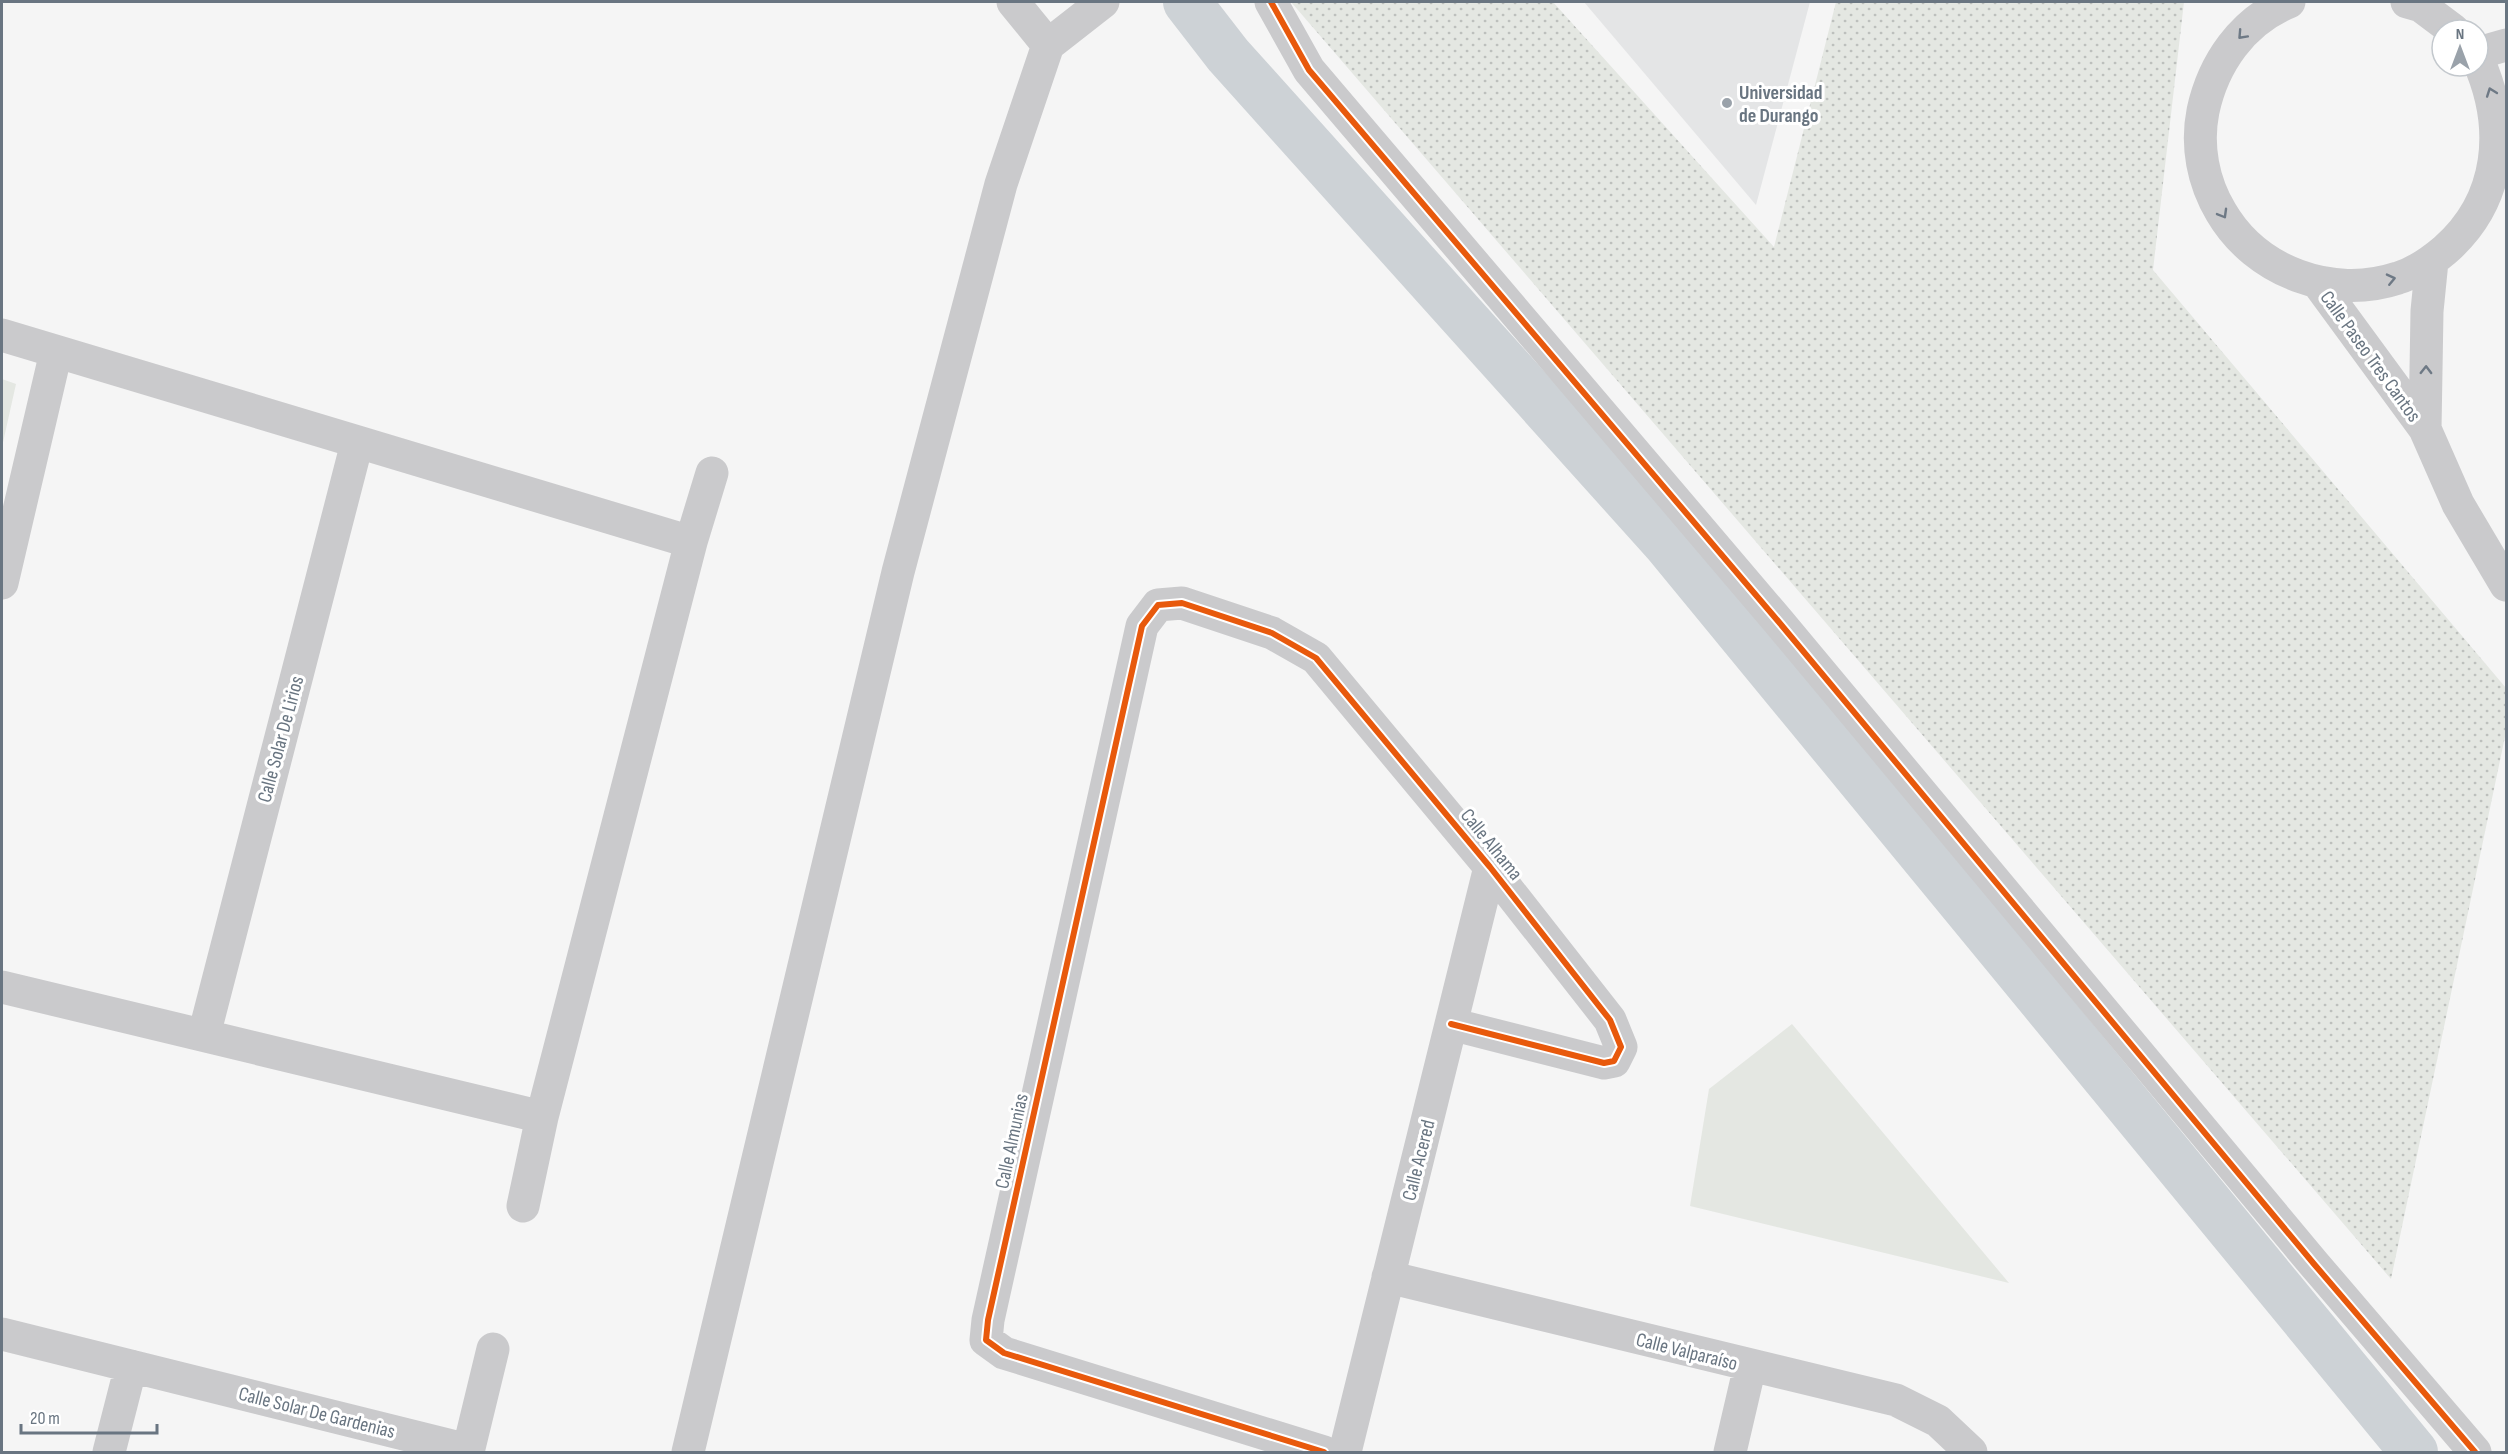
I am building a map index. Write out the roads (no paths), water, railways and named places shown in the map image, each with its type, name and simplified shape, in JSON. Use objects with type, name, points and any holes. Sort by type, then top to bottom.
[{"type":"street","points":[[1013,2],[1048,45]]},
{"type":"street","points":[[688,1452],[898,572],[1001,184],[1048,45],[1103,2]]},
{"type":"street","points":[[1271,2],[1309,70],[1778,621],[2314,1264],[2475,1452]]},
{"type":"street","points":[[2285,2],[2246,30],[2222,58],[2207,90],[2200,125],[2202,161],[2211,195],[2229,226],[2254,252],[2284,271],[2318,282],[2359,286],[2399,278],[2432,261],[2462,234],[2483,204],[2501,167],[2494,100],[2485,78]]},
{"type":"street","points":[[2407,2],[2421,6],[2437,18]]},
{"type":"street","points":[[2490,50],[2506,45]]},
{"type":"street","name":"Calle Paseo Tres Cantos","points":[[2425,429],[2427,311],[2432,261]]},
{"type":"street","name":"Calle Paseo Tres Cantos","points":[[2318,282],[2425,429],[2458,504],[2506,585]]},
{"type":"street","points":[[2,335],[691,542]]},
{"type":"street","points":[[2,583],[57,352]]},
{"type":"street","name":"Calle Solar De Lirios","points":[[204,1035],[357,443]]},
{"type":"street","points":[[523,1206],[542,1117],[691,542],[712,473]]},
{"type":"street","name":"Calle Alhama","points":[[1158,605],[1182,603],[1272,633],[1316,658],[1490,867],[1610,1020],[1621,1047],[1614,1061],[1604,1063],[1451,1024]]},
{"type":"street","name":"Calle Almunias","points":[[1158,605],[1142,626],[988,1320],[986,1340],[1004,1353],[1324,1452]]},
{"type":"street","name":"Calle Acered","points":[[1345,1452],[1490,867]]},
{"type":"street","points":[[2,987],[542,1117]]},
{"type":"street","name":"Calle Valparaíso","points":[[1388,1277],[1896,1400],[1938,1421],[1971,1452]]},
{"type":"street","name":"Calle Solar De Gardenias","points":[[2,1334],[468,1451],[493,1349]]},
{"type":"street","points":[[109,1452],[131,1366]]},
{"type":"street","points":[[1730,1452],[1750,1366]]},
{"type":"waterway","points":[[1187,2],[1228,55],[1667,544],[2414,1452]]},
{"type":"place","name":"Universidad de Durango","points":[[1727,103]]}]
